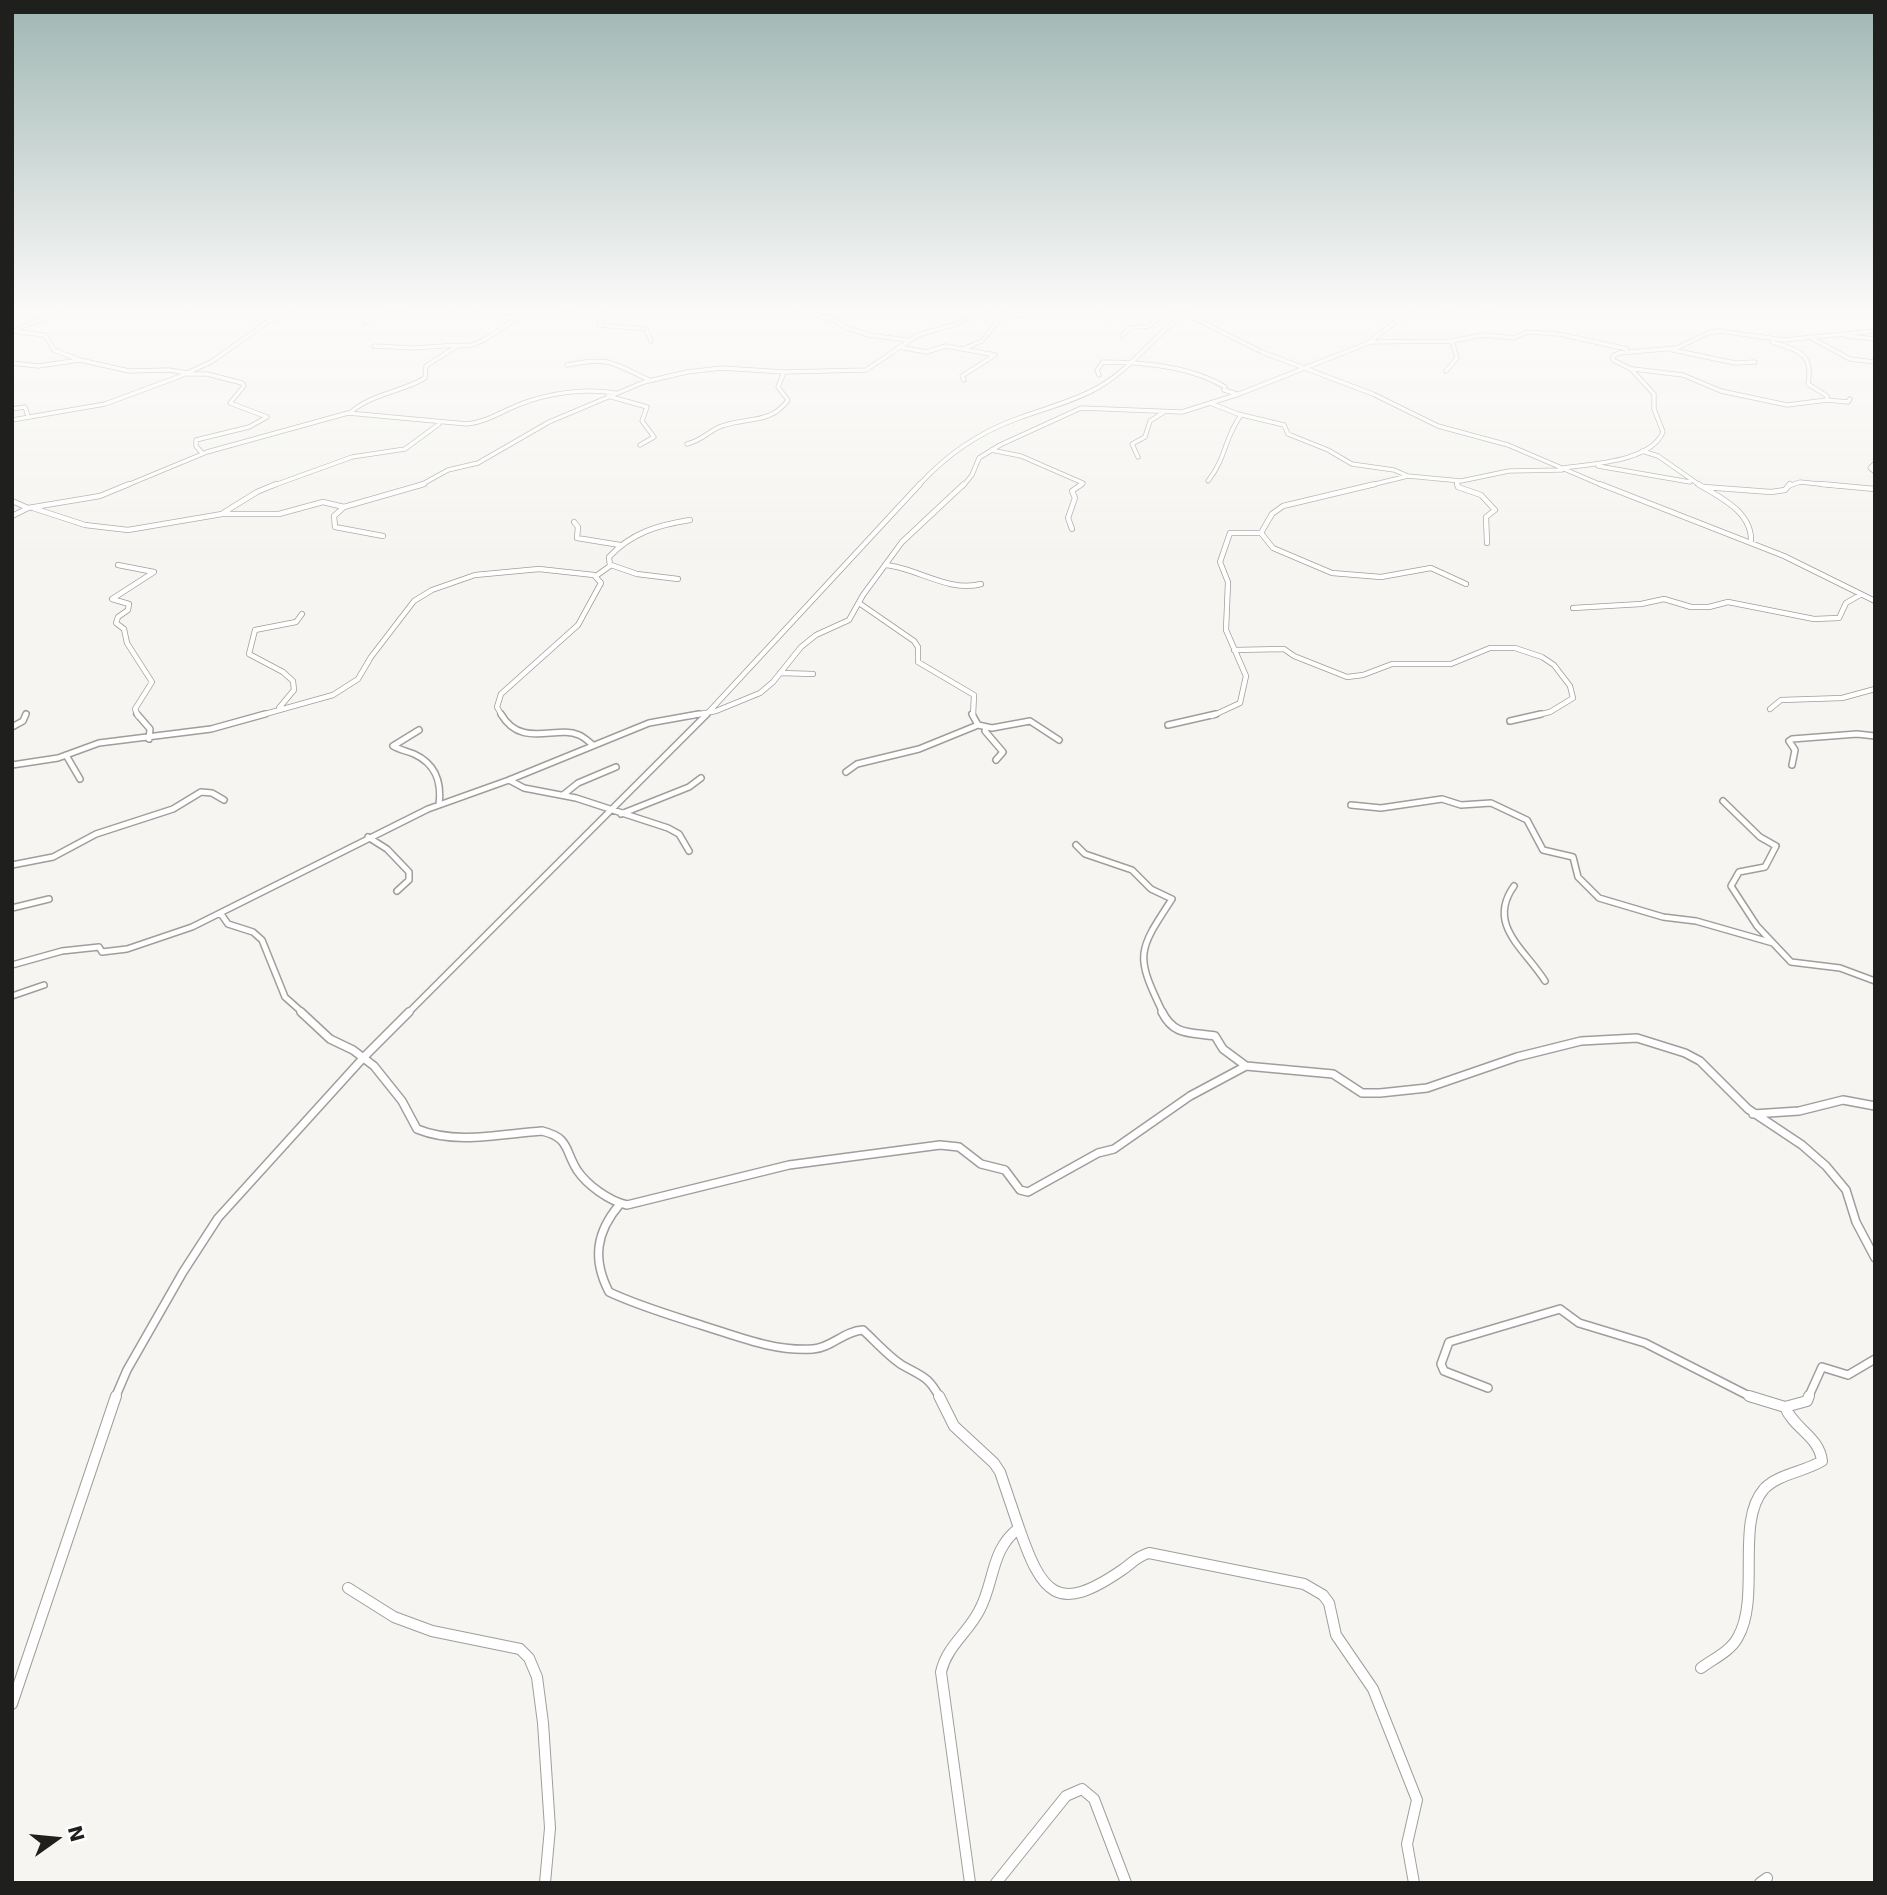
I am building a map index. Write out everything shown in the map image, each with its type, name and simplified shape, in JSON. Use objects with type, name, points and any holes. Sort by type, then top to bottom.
[{"type":"street","points":[[12,420],[105,404],[128,395]]},
{"type":"street","points":[[202,453],[196,446],[196,440],[249,427],[267,417],[230,402],[236,395]]},
{"type":"street","points":[[12,516],[30,508],[100,496],[202,453],[350,413],[384,395]]},
{"type":"street","points":[[350,413],[467,425],[486,422],[520,403],[561,395]]},
{"type":"street","points":[[687,444],[704,441],[717,428],[739,421],[767,418],[784,406],[788,400],[784,395]]},
{"type":"street","points":[[12,1704],[106,1422],[127,1370],[183,1272],[218,1218],[364,1057],[708,713],[941,461],[966,443],[1005,423],[1079,395]]},
{"type":"street","points":[[12,964],[62,951],[99,947],[102,951],[127,949],[161,939],[221,914],[368,837],[439,804],[509,780],[649,723],[708,713],[746,701],[761,692],[811,639],[849,620],[902,542],[960,489],[972,475],[976,461],[991,450],[1081,408],[1187,411],[1234,395]]},
{"type":"street","points":[[1376,395],[1404,411],[1454,432],[1508,445],[1671,514],[1784,556],[1875,601]]},
{"type":"street","points":[[1210,403],[1241,415],[1284,425],[1288,434],[1328,450],[1352,464],[1394,470],[1408,476],[1457,481],[1506,471],[1563,469],[1626,458],[1658,441],[1663,432],[1654,409],[1654,395]]},
{"type":"street","points":[[1741,395],[1781,404],[1850,400]]},
{"type":"street","points":[[1826,395],[1827,400]]},
{"type":"street","points":[[383,536],[335,527],[334,516],[344,508],[380,495],[422,485],[448,470],[478,463],[519,437],[608,396],[647,407],[642,421],[654,437],[640,446]]},
{"type":"street","points":[[12,409],[24,407],[28,416]]},
{"type":"street","points":[[1138,457],[1132,444],[1145,437],[1150,421],[1166,411]]},
{"type":"street","points":[[1208,481],[1221,464],[1231,428],[1241,415]]},
{"type":"street","points":[[222,514],[257,492],[321,466],[352,457],[405,449],[425,431],[440,423]]},
{"type":"street","points":[[991,450],[1021,456],[1083,483],[1072,491],[1075,498],[1068,517],[1072,529]]},
{"type":"street","points":[[1642,451],[1658,456],[1739,510],[1752,530],[1751,543]]},
{"type":"street","points":[[1875,463],[1870,468],[1875,472]]},
{"type":"street","points":[[1592,465],[1696,482]]},
{"type":"street","points":[[1261,534],[1279,507],[1408,476]]},
{"type":"street","points":[[1457,481],[1458,487],[1481,495],[1495,510],[1486,517],[1487,543]]},
{"type":"street","points":[[1704,487],[1771,492],[1785,490],[1790,484],[1800,482],[1875,489]]},
{"type":"street","points":[[12,501],[85,525],[128,530],[222,514],[265,516],[323,502],[344,508]]},
{"type":"street","points":[[611,565],[609,556],[620,545],[652,527],[690,520]]},
{"type":"street","points":[[573,522],[578,527],[577,538],[620,545]]},
{"type":"street","points":[[1168,725],[1183,720],[1204,719],[1239,705],[1246,676],[1225,623],[1229,603],[1228,582],[1219,559],[1230,533],[1261,534],[1273,548],[1325,571],[1373,578],[1436,568],[1466,584]]},
{"type":"street","points":[[118,565],[154,572],[112,599],[129,604],[128,610],[118,617],[116,623],[124,629],[125,642],[144,664],[152,682],[135,709],[140,720],[150,729],[149,739]]},
{"type":"street","points":[[12,765],[66,755],[99,743],[140,736],[149,739],[236,723],[333,695],[358,679],[371,657],[414,601],[432,590],[475,575],[539,569],[596,576],[611,565]]},
{"type":"street","points":[[611,565],[637,574],[678,579]]},
{"type":"street","points":[[885,565],[904,566],[915,575],[935,580],[974,586],[981,584]]},
{"type":"street","points":[[593,746],[577,734],[551,737],[522,732],[504,718],[497,707],[501,694],[578,625],[600,583],[596,576]]},
{"type":"street","points":[[1573,608],[1641,604],[1664,599],[1691,607],[1730,603],[1814,619],[1833,619],[1839,618],[1841,606],[1845,602],[1860,595]]},
{"type":"street","points":[[859,603],[914,641],[918,648],[918,662],[974,695],[972,714],[978,725],[986,728],[1030,721],[1059,740]]},
{"type":"street","points":[[278,709],[294,690],[293,681],[276,668],[253,658],[249,650],[257,629],[296,622],[302,614]]},
{"type":"street","points":[[1234,650],[1284,649],[1328,673],[1347,677],[1369,673],[1392,664],[1453,664],[1472,653],[1493,647],[1516,648],[1540,654],[1564,677],[1573,692],[1573,698],[1550,712],[1510,721]]},
{"type":"street","points":[[780,673],[813,674]]},
{"type":"street","points":[[1770,709],[1781,700],[1842,698],[1875,690]]},
{"type":"street","points":[[12,727],[23,721],[26,715]]},
{"type":"street","points":[[846,772],[862,761],[939,744],[978,725]]},
{"type":"street","points":[[986,728],[985,731],[1003,752],[996,760]]},
{"type":"street","points":[[419,730],[393,746],[427,762],[436,771],[441,780],[439,804]]},
{"type":"street","points":[[1792,765],[1794,750],[1789,741],[1792,738],[1857,734],[1875,736]]},
{"type":"street","points":[[66,755],[80,779]]},
{"type":"street","points":[[563,796],[575,785],[616,767]]},
{"type":"street","points":[[621,814],[689,787],[701,778]]},
{"type":"street","points":[[509,780],[524,788],[563,796],[668,828],[679,834],[689,851]]},
{"type":"street","points":[[12,865],[53,857],[96,834],[173,808],[201,792],[212,793],[224,800]]},
{"type":"street","points":[[1351,805],[1381,808],[1442,799],[1461,805],[1492,803],[1527,820],[1543,850],[1573,857],[1578,877],[1599,898],[1667,918],[1696,921],[1773,943]]},
{"type":"street","points":[[1723,801],[1760,837],[1776,846],[1765,867],[1739,872],[1731,886],[1733,894],[1773,943],[1791,962],[1840,968],[1875,981]]},
{"type":"street","points":[[368,837],[387,849],[409,872],[409,880],[397,891]]},
{"type":"street","points":[[1076,845],[1084,854],[1132,870],[1151,889],[1172,898],[1147,933],[1143,948],[1149,985],[1169,1025],[1176,1030],[1215,1036],[1223,1049],[1246,1066],[1333,1074],[1362,1093],[1427,1088],[1517,1057],[1581,1041],[1637,1038],[1685,1053],[1700,1061],[1753,1114],[1802,1145],[1837,1177],[1846,1190],[1856,1222],[1875,1258]]},
{"type":"street","points":[[1514,886],[1505,898],[1503,920],[1514,941],[1545,981]]},
{"type":"street","points":[[12,908],[49,899]]},
{"type":"street","points":[[221,914],[228,924],[253,932],[261,940],[285,996],[331,1039],[364,1057],[388,1081],[416,1129],[431,1135],[449,1136],[542,1132],[556,1135],[564,1140],[579,1174],[620,1204],[643,1203],[789,1164],[940,1145],[959,1147],[981,1164],[1005,1170],[1020,1190],[1028,1192],[1098,1153],[1114,1149],[1191,1096],[1246,1066]]},
{"type":"street","points":[[12,996],[44,985]]},
{"type":"street","points":[[1753,1114],[1799,1111],[1843,1100],[1875,1106]]},
{"type":"street","points":[[620,1204],[605,1227],[595,1257],[609,1292],[661,1315],[752,1341],[789,1348],[817,1349],[835,1343],[850,1332],[863,1330],[901,1364],[922,1374],[932,1383],[954,1426],[993,1462],[1000,1472],[1037,1577],[1046,1589],[1060,1596],[1079,1594],[1122,1570],[1142,1554],[1149,1553],[1304,1584],[1323,1595],[1329,1603],[1339,1642],[1373,1689],[1417,1800],[1407,1844],[1414,1883]]},
{"type":"street","points":[[1488,1388],[1444,1371],[1441,1364],[1449,1342],[1560,1309],[1579,1323],[1645,1343],[1752,1398],[1785,1407],[1807,1401],[1822,1367],[1848,1375],[1875,1359]]},
{"type":"street","points":[[1701,1668],[1740,1635],[1746,1609],[1752,1513],[1758,1497],[1766,1487],[1822,1461],[1821,1448],[1788,1416],[1785,1407]]},
{"type":"street","points":[[970,1883],[941,1672],[948,1647],[979,1611],[996,1555],[1009,1536],[1019,1528]]},
{"type":"street","points":[[348,1588],[374,1606],[432,1632],[520,1649],[529,1658],[537,1677],[547,1755],[550,1828],[545,1883]]},
{"type":"street","points":[[996,1883],[1066,1796],[1074,1790],[1082,1789],[1094,1799],[1126,1883]]}]
